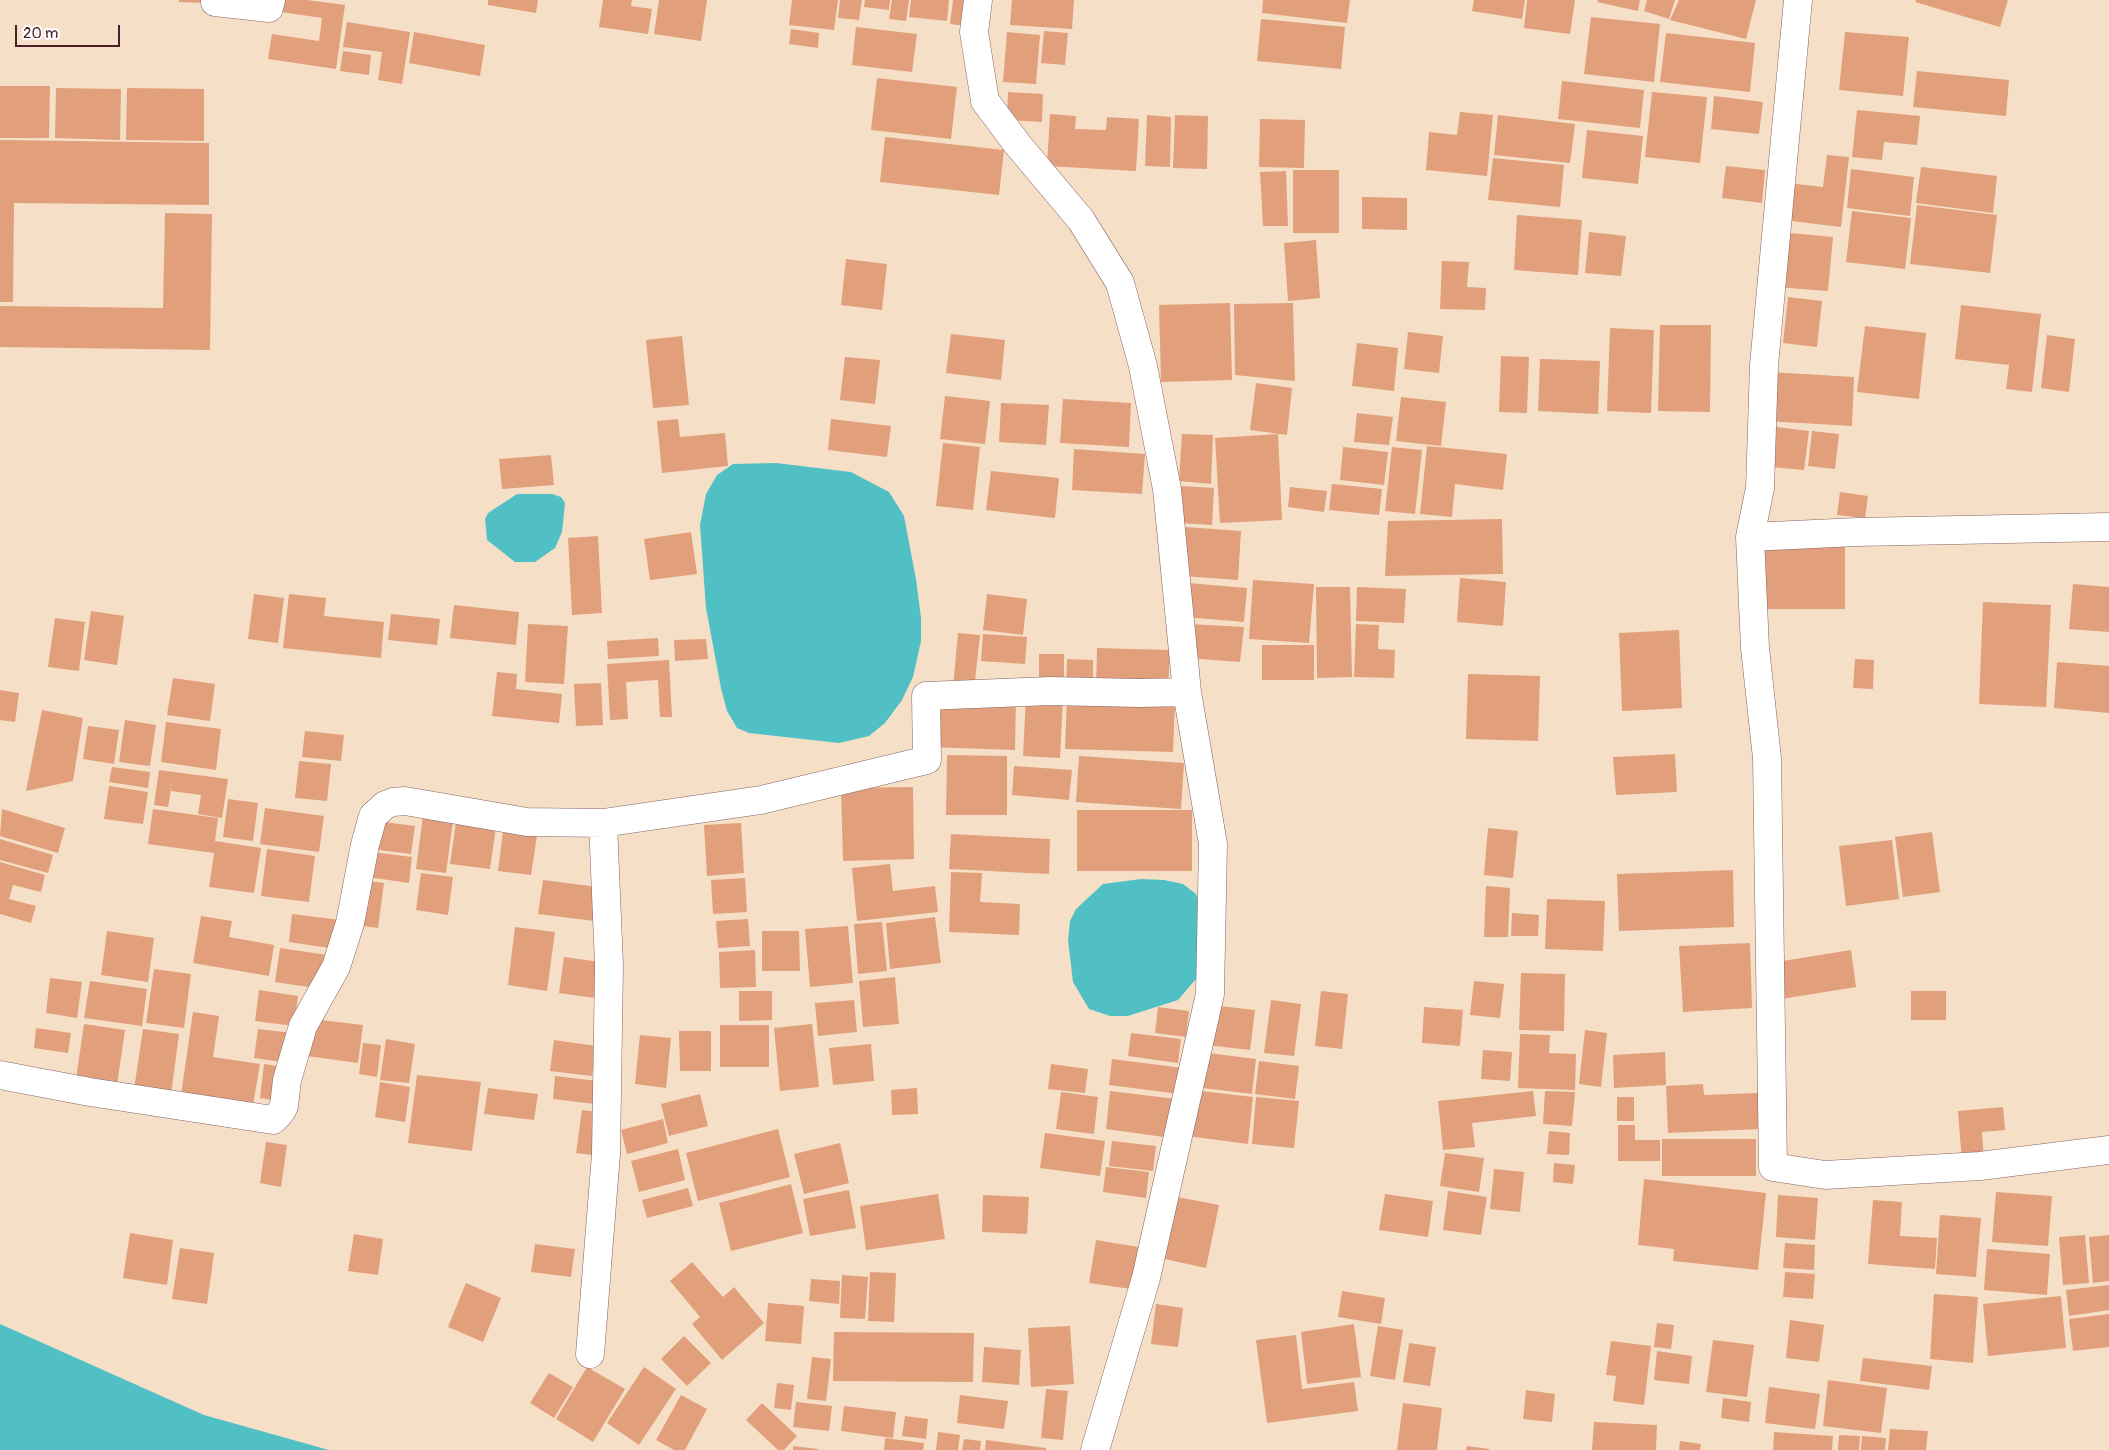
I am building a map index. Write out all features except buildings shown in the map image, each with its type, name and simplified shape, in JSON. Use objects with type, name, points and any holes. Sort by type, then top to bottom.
[{"type":"street","points":[[215,0],[215,2],[269,8],[271,0]]},
{"type":"street","points":[[978,0],[974,32],[985,101],[1018,145],[1081,220],[1120,283],[1143,366],[1167,489],[1187,692],[1213,844],[1210,994],[1146,1278],[1095,1450]]},
{"type":"street","points":[[1798,0],[1764,365],[1760,488],[1750,538],[1755,648],[1767,758],[1772,1167],[1825,1175],[1980,1166],[2109,1150]]},
{"type":"street","points":[[1750,538],[1858,532],[2109,527]]},
{"type":"street","points":[[0,1075],[90,1092],[272,1120],[280,1113],[284,1106],[287,1080],[303,1026],[336,968],[350,923],[370,826],[374,816],[385,805],[405,801],[527,822],[603,823],[761,800],[926,760],[926,696],[1050,691],[1187,692]]},
{"type":"street","points":[[590,1354],[606,1154],[609,965],[603,823]]},
{"type":"water","points":[[776,463],[851,472],[889,492],[904,516],[916,579],[921,618],[921,641],[913,677],[902,700],[885,723],[869,736],[839,743],[749,733],[737,728],[727,711],[706,608],[700,525],[706,494],[717,475],[733,464]]},
{"type":"water","points":[[517,494],[552,494],[561,497],[565,503],[562,532],[555,548],[535,562],[515,562],[487,540],[485,519],[488,513]]},
{"type":"water","points":[[1141,879],[1164,880],[1183,884],[1196,894],[1202,912],[1202,972],[1178,1000],[1128,1016],[1110,1016],[1089,1009],[1073,982],[1068,940],[1070,921],[1076,909],[1103,884]]},
{"type":"water","points":[[0,1324],[204,1415],[329,1450],[0,1450]]}]
